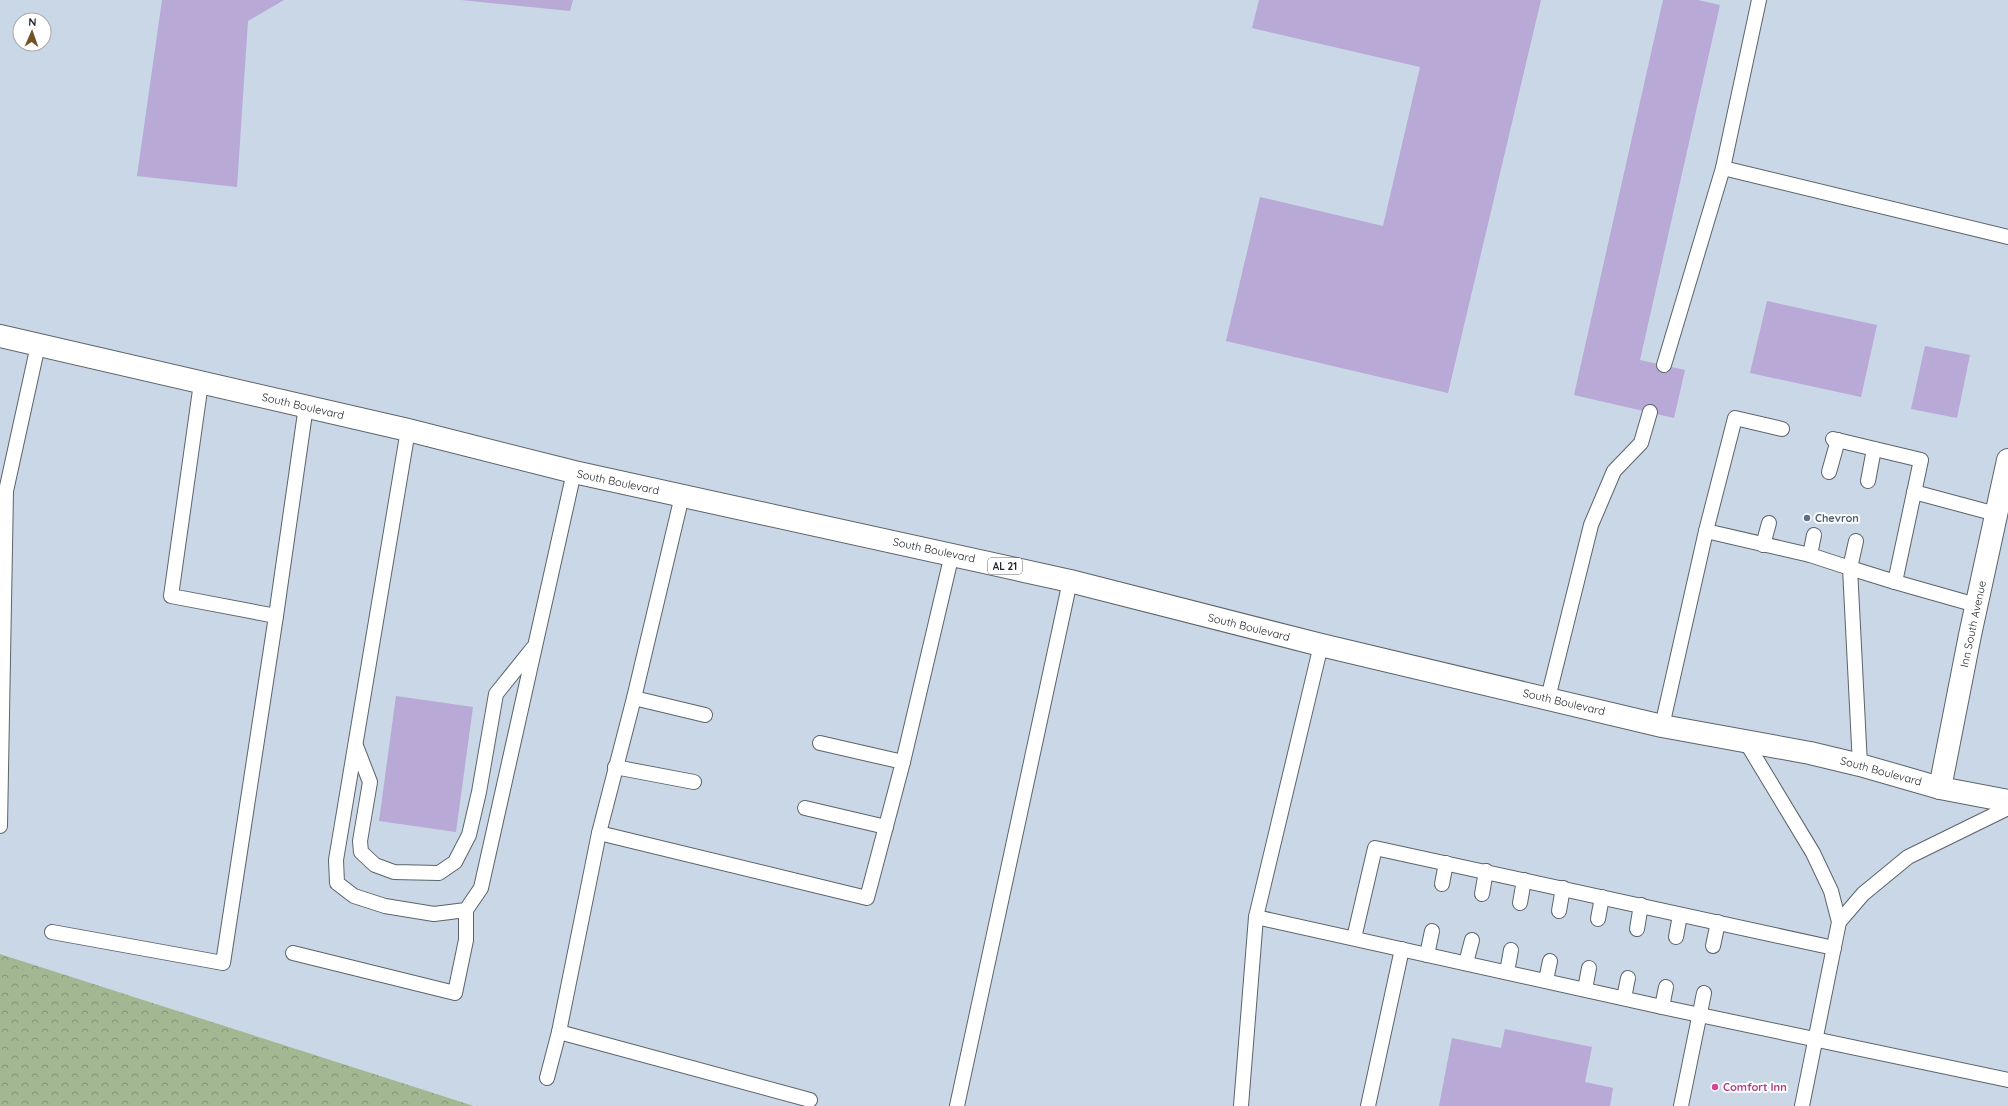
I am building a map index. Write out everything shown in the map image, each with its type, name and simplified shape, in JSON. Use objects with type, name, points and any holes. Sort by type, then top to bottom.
[{"type":"main road","name":"South Boulevard","points":[[0,336],[408,430],[574,472],[1070,581],[1321,645],[1662,726],[1810,753],[1860,765],[1940,788],[2008,801]]},
{"type":"main road","name":"Inn South Avenue","points":[[1940,788],[1976,605],[2008,460]]},
{"type":"lane","points":[[1664,365],[1723,168],[1759,0]]},
{"type":"lane","points":[[1723,168],[2008,237]]},
{"type":"lane","points":[[0,826],[3,511],[38,345]]},
{"type":"lane","points":[[201,383],[171,596],[276,616]]},
{"type":"lane","points":[[52,932],[223,963],[276,616],[306,406]]},
{"type":"lane","points":[[1548,698],[1591,525],[1614,472],[1641,443],[1650,412]]},
{"type":"lane","points":[[1662,726],[1706,531],[1735,418],[1782,429]]},
{"type":"lane","points":[[408,430],[336,860],[337,883],[354,896],[385,906],[434,914],[466,910]]},
{"type":"lane","points":[[1830,472],[1836,440],[1921,460],[1895,582]]},
{"type":"lane","points":[[1868,481],[1874,449]]},
{"type":"lane","points":[[293,953],[455,993],[466,940],[466,910],[481,888],[574,472]]},
{"type":"lane","points":[[1914,492],[1996,514]]},
{"type":"lane","points":[[547,1078],[559,1032],[599,832],[634,698],[682,496]]},
{"type":"lane","points":[[1763,545],[1768,523]]},
{"type":"lane","points":[[1706,531],[1810,555],[1895,582],[1976,605]]},
{"type":"lane","points":[[1810,555],[1814,535]]},
{"type":"lane","points":[[1856,541],[1850,568],[1860,765]]},
{"type":"lane","points":[[599,832],[867,898],[903,762],[952,554]]},
{"type":"lane","points":[[957,1106],[1070,581]]},
{"type":"lane","points":[[356,746],[370,782],[360,841],[361,852],[375,865],[394,872],[439,873],[455,862],[469,835],[479,792],[496,694],[535,645]]},
{"type":"lane","points":[[1241,1106],[1256,917],[1321,645]]},
{"type":"lane","points":[[634,698],[705,715]]},
{"type":"lane","points":[[820,742],[903,762]]},
{"type":"lane","points":[[1746,742],[1813,853],[1831,891],[1838,922],[1802,1106]]},
{"type":"lane","points":[[615,767],[694,782]]},
{"type":"lane","points":[[805,808],[886,826]]},
{"type":"lane","points":[[1838,922],[1863,894],[1908,856],[2008,808]]},
{"type":"lane","points":[[1354,938],[1376,848],[1834,948]]},
{"type":"lane","points":[[1442,884],[1446,863]]},
{"type":"lane","points":[[1482,894],[1486,872]]},
{"type":"lane","points":[[1520,903],[1524,880]]},
{"type":"lane","points":[[1559,911],[1563,888]]},
{"type":"lane","points":[[1598,919],[1602,897]]},
{"type":"lane","points":[[1637,929],[1641,906]]},
{"type":"lane","points":[[1676,937],[1680,915]]},
{"type":"lane","points":[[1256,917],[1546,980],[1662,1007],[2008,1080]]},
{"type":"lane","points":[[1713,946],[1718,922]]},
{"type":"lane","points":[[1426,954],[1432,931]]},
{"type":"lane","points":[[1466,963],[1472,940]]},
{"type":"lane","points":[[1368,1106],[1402,949]]},
{"type":"lane","points":[[1507,972],[1511,950]]},
{"type":"lane","points":[[1546,980],[1550,961]]},
{"type":"lane","points":[[1585,989],[1589,968]]},
{"type":"lane","points":[[1624,998],[1628,978]]},
{"type":"lane","points":[[1662,1007],[1666,987]]},
{"type":"lane","points":[[1681,1106],[1704,993]]},
{"type":"lane","points":[[559,1032],[810,1100]]},
{"type":"shaded area","points":[[0,0],[2008,0],[2008,1106],[474,1106],[0,954]]},
{"type":"green space","points":[[0,954],[474,1106],[0,1106]]},
{"type":"building","points":[[162,0],[284,0],[248,21],[237,187],[137,176]]},
{"type":"building","points":[[461,0],[573,0],[570,11]]},
{"type":"building","points":[[1259,0],[1541,0],[1448,393],[1226,341],[1260,197],[1383,226],[1420,67],[1252,28]]},
{"type":"building","points":[[1663,0],[1698,0],[1720,5],[1640,360],[1685,370],[1674,418],[1574,395]]},
{"type":"building","points":[[1767,301],[1877,325],[1861,397],[1750,373]]},
{"type":"building","points":[[1925,346],[1970,355],[1957,418],[1911,409]]},
{"type":"building","points":[[396,696],[473,707],[456,832],[379,821]]},
{"type":"building","points":[[1505,1029],[1592,1047],[1585,1082],[1613,1088],[1610,1106],[1439,1106],[1452,1038],[1501,1048]]},
{"type":"place","name":"Chevron","points":[[1807,518]]},
{"type":"place","name":"Comfort Inn","points":[[1715,1087]]}]
